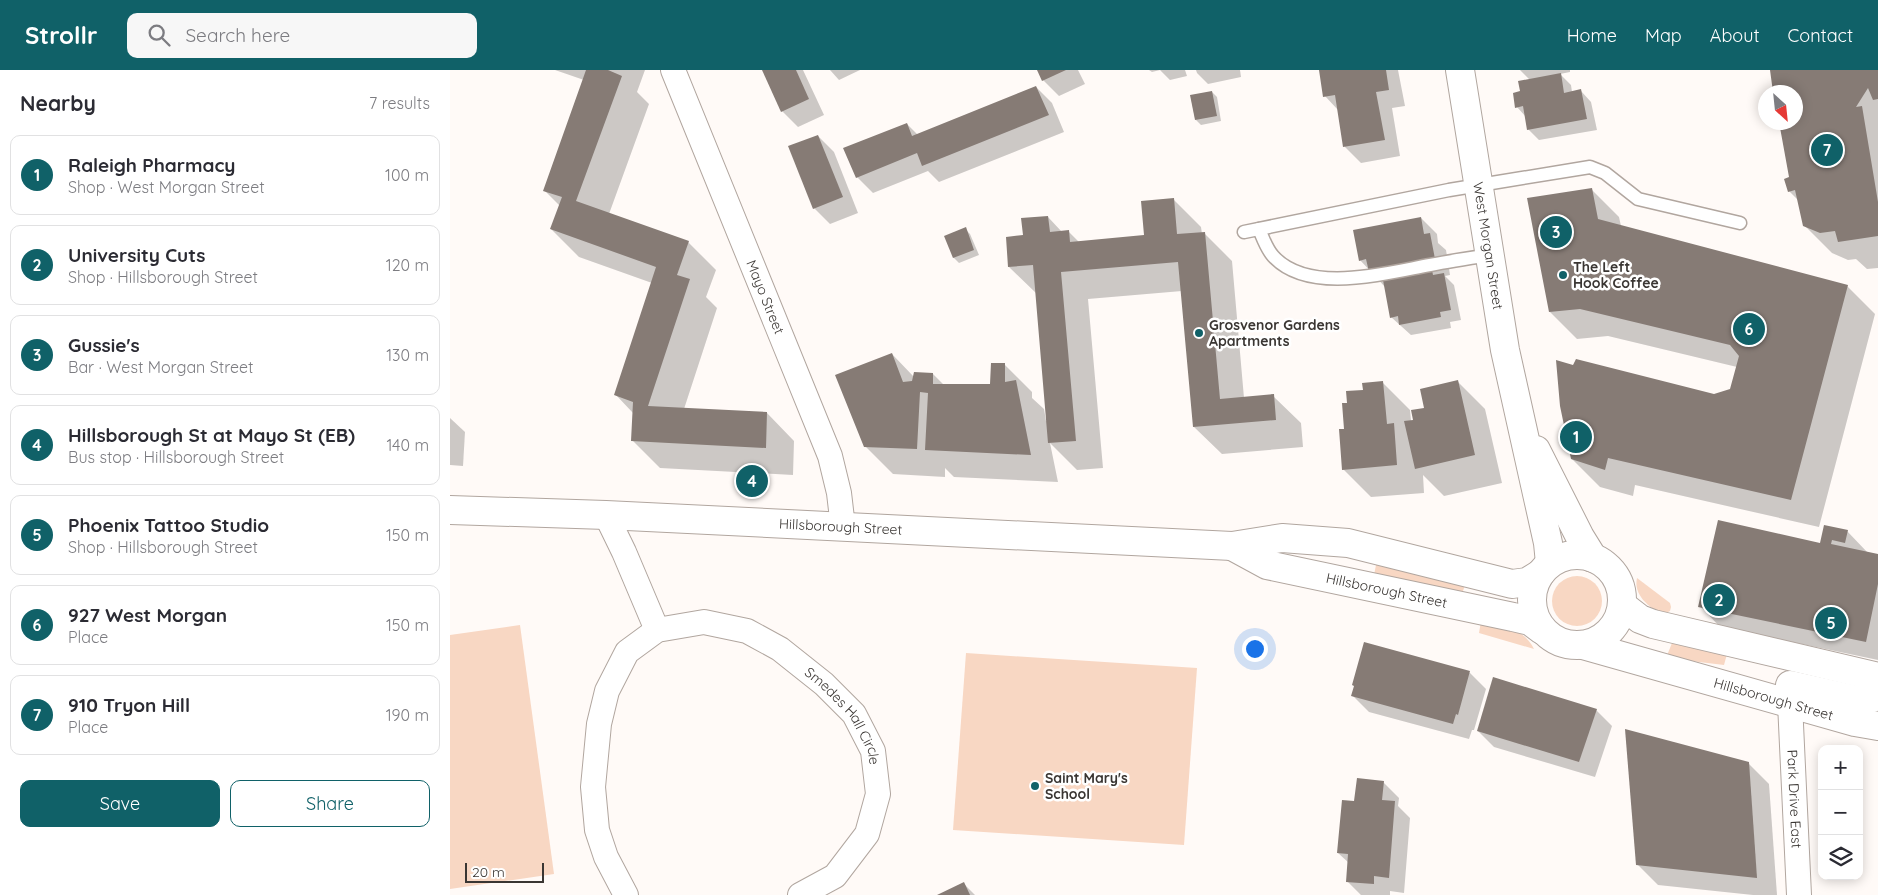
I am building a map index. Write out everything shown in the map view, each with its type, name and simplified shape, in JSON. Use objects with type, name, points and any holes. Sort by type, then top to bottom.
[{"type":"main road","name":"West Morgan Street","points":[[1460,70],[1505,350],[1548,543],[1545,569]]},
{"type":"main road","name":"West Morgan Street","points":[[1520,420],[1593,558]]},
{"type":"main road","name":"Hillsborough Street","points":[[450,510],[606,515],[1232,546],[1282,538],[1348,543],[1512,584],[1527,582],[1545,569]]},
{"type":"main road","name":"Hillsborough Street","points":[[1232,546],[1267,565],[1530,621],[1542,630]]},
{"type":"main road","points":[[1579,555],[1593,558],[1611,570],[1618,581],[1622,593],[1622,605],[1618,620],[1609,632],[1597,641],[1583,645],[1568,645],[1554,640],[1542,630],[1534,617],[1531,602],[1533,587],[1545,569],[1564,557],[1579,555]]},
{"type":"main road","points":[[1622,605],[1640,619],[1653,624],[1878,677]]},
{"type":"main road","name":"Hillsborough Street","points":[[1583,645],[1855,722],[1878,726]]},
{"type":"main road","points":[[1711,681],[1788,685],[1856,700],[1866,700],[1878,696]]},
{"type":"street","name":"Mayo Street","points":[[673,70],[830,456],[839,493],[843,527]]},
{"type":"street","points":[[606,515],[624,552],[656,630]]},
{"type":"street","name":"Smedes Hall Circle","points":[[626,895],[606,857],[597,830],[593,787],[599,724],[607,691],[627,652],[656,630],[704,622],[747,631],[780,649],[824,684],[854,714],[873,751],[878,794],[867,834],[835,876],[800,895]]},
{"type":"street","name":"Park Drive East","points":[[1790,703],[1799,895]]},
{"type":"lane","points":[[1244,232],[1480,185],[1590,168],[1606,173],[1638,200],[1740,223]]},
{"type":"lane","points":[[1259,229],[1272,255],[1284,265],[1303,273],[1340,279],[1367,277],[1490,255]]},
{"type":"shaded area","points":[[1379,562],[1465,585],[1461,597],[1374,575],[1376,565]]},
{"type":"shaded area","points":[[1577,576],[1587,578],[1595,583],[1600,591],[1602,601],[1600,611],[1595,619],[1587,624],[1577,626],[1567,624],[1559,619],[1554,611],[1552,601],[1554,591],[1559,583],[1567,578]]},
{"type":"shaded area","points":[[1637,578],[1670,603],[1670,611],[1662,615],[1643,600],[1637,590]]},
{"type":"shaded area","points":[[1481,621],[1504,626],[1518,632],[1524,636],[1534,649],[1479,633]]},
{"type":"shaded area","points":[[520,625],[554,874],[450,889],[450,635]]},
{"type":"shaded area","points":[[1674,638],[1727,654],[1724,665],[1666,658]]},
{"type":"shaded area","points":[[966,653],[1197,668],[1184,845],[953,830]]},
{"type":"building","points":[[586,70],[608,70],[622,76],[576,201],[689,241],[677,275],[690,279],[648,406],[767,412],[766,448],[631,441],[633,402],[614,395],[656,267],[550,229],[562,197],[543,191]]},
{"type":"building","points":[[762,70],[796,70],[809,99],[781,112]]},
{"type":"building","points":[[1037,70],[1066,70],[1042,81]]},
{"type":"building","points":[[1319,70],[1386,70],[1389,90],[1376,92],[1385,140],[1343,147],[1335,95],[1323,97]]},
{"type":"building","points":[[1770,70],[1878,70],[1878,99],[1873,100],[1868,88],[1856,107],[1862,106],[1878,202],[1878,236],[1838,242],[1835,231],[1820,233],[1803,226],[1795,190],[1788,192],[1784,179],[1789,177],[1780,130],[1803,130],[1803,85],[1772,85]]},
{"type":"building","points":[[1561,73],[1564,93],[1581,89],[1587,119],[1527,130],[1523,106],[1515,108],[1513,93],[1520,91],[1518,81]]},
{"type":"building","points":[[1036,86],[1049,115],[922,166],[917,153],[856,178],[843,148],[907,123],[912,136]]},
{"type":"building","points":[[1212,91],[1217,116],[1195,120],[1190,95]]},
{"type":"building","points":[[818,135],[843,197],[813,209],[788,146]]},
{"type":"building","points":[[1592,188],[1598,219],[1848,285],[1791,500],[1608,458],[1605,470],[1571,459],[1560,406],[1556,360],[1573,365],[1576,359],[1714,394],[1730,389],[1739,356],[1730,345],[1580,309],[1549,312],[1527,198]]},
{"type":"building","name":"Grosvenor Gardens Apartments","points":[[1174,198],[1177,234],[1205,232],[1220,399],[1274,394],[1276,420],[1193,427],[1178,262],[1061,272],[1076,441],[1048,443],[1033,265],[1008,267],[1006,237],[1023,235],[1021,218],[1048,216],[1050,232],[1069,230],[1070,242],[1144,235],[1141,201]]},
{"type":"building","points":[[1421,217],[1424,234],[1430,233],[1435,259],[1369,272],[1366,259],[1359,261],[1353,230]]},
{"type":"building","points":[[966,227],[974,250],[953,258],[944,236]]},
{"type":"building","points":[[1432,270],[1433,275],[1444,273],[1451,310],[1440,312],[1441,317],[1399,325],[1398,316],[1390,318],[1383,280]]},
{"type":"building","points":[[892,353],[903,382],[912,381],[914,372],[933,373],[933,384],[990,384],[991,363],[1005,363],[1005,382],[1016,380],[1031,455],[925,450],[928,393],[920,392],[917,449],[864,447],[835,375]]},
{"type":"building","points":[[1458,380],[1475,455],[1415,469],[1404,421],[1413,420],[1411,410],[1424,408],[1420,389]]},
{"type":"building","points":[[1383,381],[1387,424],[1394,423],[1397,465],[1342,470],[1339,429],[1344,429],[1342,403],[1347,403],[1346,391],[1363,390],[1362,383]]},
{"type":"building","points":[[1718,520],[1820,543],[1824,525],[1848,530],[1845,543],[1832,540],[1831,544],[1878,554],[1878,584],[1866,642],[1698,607]]},
{"type":"building","points":[[1364,642],[1470,671],[1458,715],[1456,714],[1453,724],[1351,696],[1354,686],[1352,685]]},
{"type":"building","points":[[1493,677],[1597,709],[1579,762],[1477,731]]},
{"type":"building","points":[[1625,729],[1749,762],[1757,878],[1636,865]]},
{"type":"building","points":[[1357,778],[1384,781],[1382,800],[1395,801],[1389,878],[1374,876],[1374,884],[1346,882],[1348,854],[1337,853],[1342,800],[1354,801]]},
{"type":"building","points":[[964,882],[970,895],[937,895]]},
{"type":"place","name":"910 Tryon Hill","points":[[1827,150]]},
{"type":"place","name":"Gussie's","points":[[1556,232]]},
{"type":"place","name":"The Left Hook Coffee","points":[[1563,275]]},
{"type":"place","name":"927 West Morgan","points":[[1749,329]]},
{"type":"place","name":"Grosvenor Gardens Apartments","points":[[1199,333]]},
{"type":"place","name":"Raleigh Pharmacy","points":[[1576,437]]},
{"type":"place","name":"Hillsborough St at Mayo St (EB)","points":[[752,481]]},
{"type":"place","name":"University Cuts","points":[[1719,600]]},
{"type":"place","name":"Phoenix Tattoo Studio","points":[[1831,623]]},
{"type":"place","name":"Saint Mary's School","points":[[1035,786]]}]
